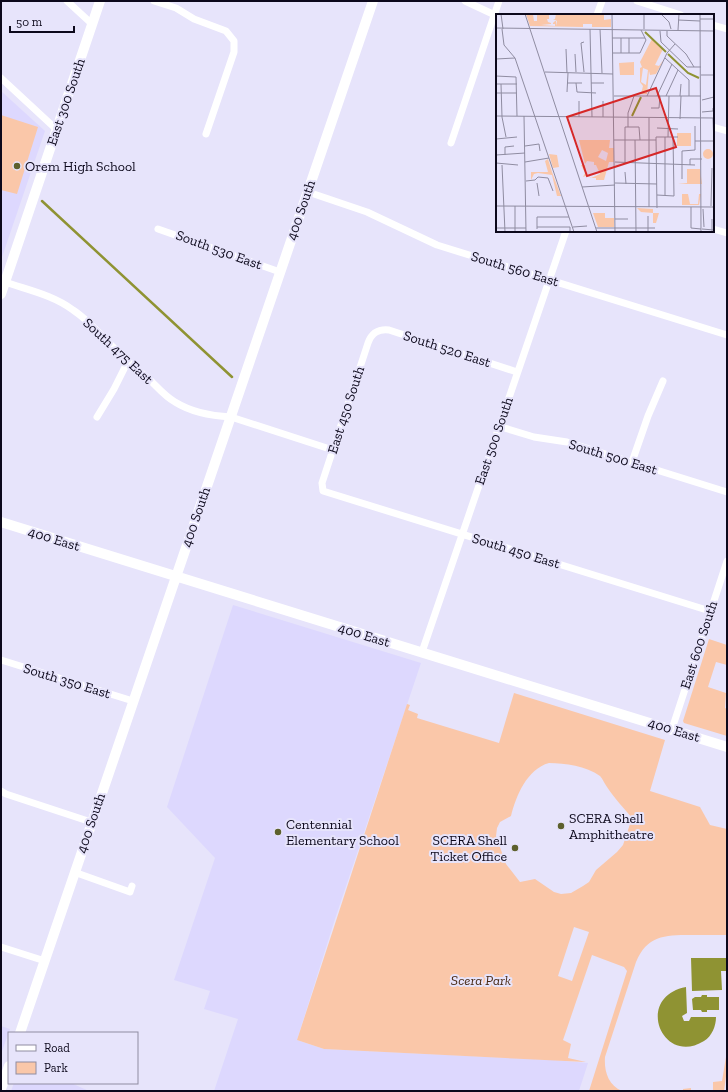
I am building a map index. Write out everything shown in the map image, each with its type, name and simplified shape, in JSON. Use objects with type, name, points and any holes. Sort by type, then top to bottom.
[{"type":"street","points":[[67,1],[92,24]]},
{"type":"street","name":"East 300 South","points":[[1,294],[100,1]]},
{"type":"street","points":[[154,1],[176,8],[194,19],[223,29],[232,38],[234,52],[206,134]]},
{"type":"street","name":"400 South","points":[[20,1032],[373,1]]},
{"type":"street","points":[[451,143],[496,15],[465,1]]},
{"type":"street","points":[[496,14],[499,1]]},
{"type":"street","points":[[597,14],[602,1]]},
{"type":"street","points":[[637,1],[678,14]]},
{"type":"street","points":[[714,25],[727,29]]},
{"type":"street","points":[[1,78],[56,129]]},
{"type":"street","points":[[714,127],[727,131]]},
{"type":"street","name":"South 560 East","points":[[308,192],[368,212],[437,245],[727,335]]},
{"type":"street","name":"South 530 East","points":[[158,228],[280,272]]},
{"type":"street","points":[[714,228],[727,233]]},
{"type":"street","name":"East 500 South","points":[[422,652],[463,534],[498,426],[566,232]]},
{"type":"street","name":"South 475 East","points":[[5,282],[46,295],[73,310],[95,328],[128,361],[176,402],[188,408],[216,417],[231,417],[333,450]]},
{"type":"street","name":"South 520 East","points":[[376,332],[389,330],[517,372]]},
{"type":"street","name":"East 450 South","points":[[323,491],[322,483],[368,343],[376,332]]},
{"type":"street","points":[[97,417],[114,389],[128,361]]},
{"type":"street","points":[[632,462],[648,416],[663,381]]},
{"type":"street","name":"South 500 East","points":[[498,426],[534,437],[567,442],[727,492]]},
{"type":"street","name":"South 450 East","points":[[323,491],[710,611]]},
{"type":"street","name":"400 East","points":[[1,522],[727,747]]},
{"type":"street","name":"East 600 South","points":[[672,729],[727,561]]},
{"type":"street","name":"South 350 East","points":[[1,660],[133,701]]},
{"type":"street","points":[[1,791],[6,794],[92,822]]},
{"type":"street","points":[[74,872],[130,892],[132,886]]},
{"type":"street","points":[[1,947],[45,961]]},
{"type":"street","points":[[1,1089],[8,1069]]},
{"type":"shaded area","name":"Orem High School","points":[[1,91],[45,131],[1,260]]},
{"type":"shaded area","name":"Centennial Elementary School","points":[[233,605],[421,663],[335,919],[297,1040],[324,1049],[588,1063],[579,1091],[214,1091],[238,1019],[204,1009],[210,991],[174,980],[215,858],[167,807]]},
{"type":"shaded area","points":[[691,958],[727,958],[727,971],[721,971],[722,990],[692,991]]},
{"type":"shaded area","points":[[686,987],[687,1013],[682,1016],[684,1021],[689,1021],[691,1017],[716,1017],[711,1034],[704,1041],[689,1047],[676,1045],[666,1038],[660,1028],[658,1015],[661,1003],[670,993]]},
{"type":"shaded area","points":[[702,995],[707,995],[707,997],[719,997],[719,1010],[707,1010],[707,1012],[702,1012],[701,1010],[693,1010],[692,999],[695,997],[701,997]]},
{"type":"shaded area","points":[[1,1026],[10,1029],[1,1054]]},
{"type":"shaded area","points":[[14,1084],[73,1084],[89,1091],[11,1091]]},
{"type":"green space","points":[[1,115],[38,127],[17,194],[1,190]]},
{"type":"green space","points":[[709,639],[727,645],[727,665],[716,662],[708,687],[726,693],[725,708],[727,709],[727,736],[684,723],[683,721]]},
{"type":"green space","name":"Scera Park","points":[[514,693],[665,740],[650,791],[700,807],[710,825],[727,829],[727,935],[681,935],[664,937],[651,942],[640,953],[605,1057],[606,1072],[610,1081],[622,1091],[589,1091],[627,971],[624,967],[592,955],[563,1040],[571,1044],[568,1058],[586,1062],[324,1049],[297,1040],[407,704],[410,705],[408,710],[418,714],[417,718],[499,743]],"holes":[[[549,763],[575,766],[600,776],[606,786],[632,818],[623,845],[596,870],[589,882],[571,893],[561,894],[554,892],[535,879],[520,882],[506,864],[496,836],[497,828],[500,822],[511,816],[519,792],[529,777],[541,766]],[[574,927],[589,932],[572,981],[558,976]]]},
{"type":"green space","points":[[727,1051],[727,1069],[724,1091],[713,1091],[713,1082],[722,1081]]},
{"type":"green space","points":[[691,1088],[691,1091],[683,1091],[683,1089]]},
{"type":"waterway","points":[[42,201],[232,377]]},
{"type":"place","name":"Orem High School","points":[[17,166]]},
{"type":"place","name":"SCERA Shell Amphitheatre","points":[[561,826]]},
{"type":"place","name":"Centennial Elementary School","points":[[278,832]]},
{"type":"place","name":"SCERA Shell Ticket Office","points":[[515,848]]}]
